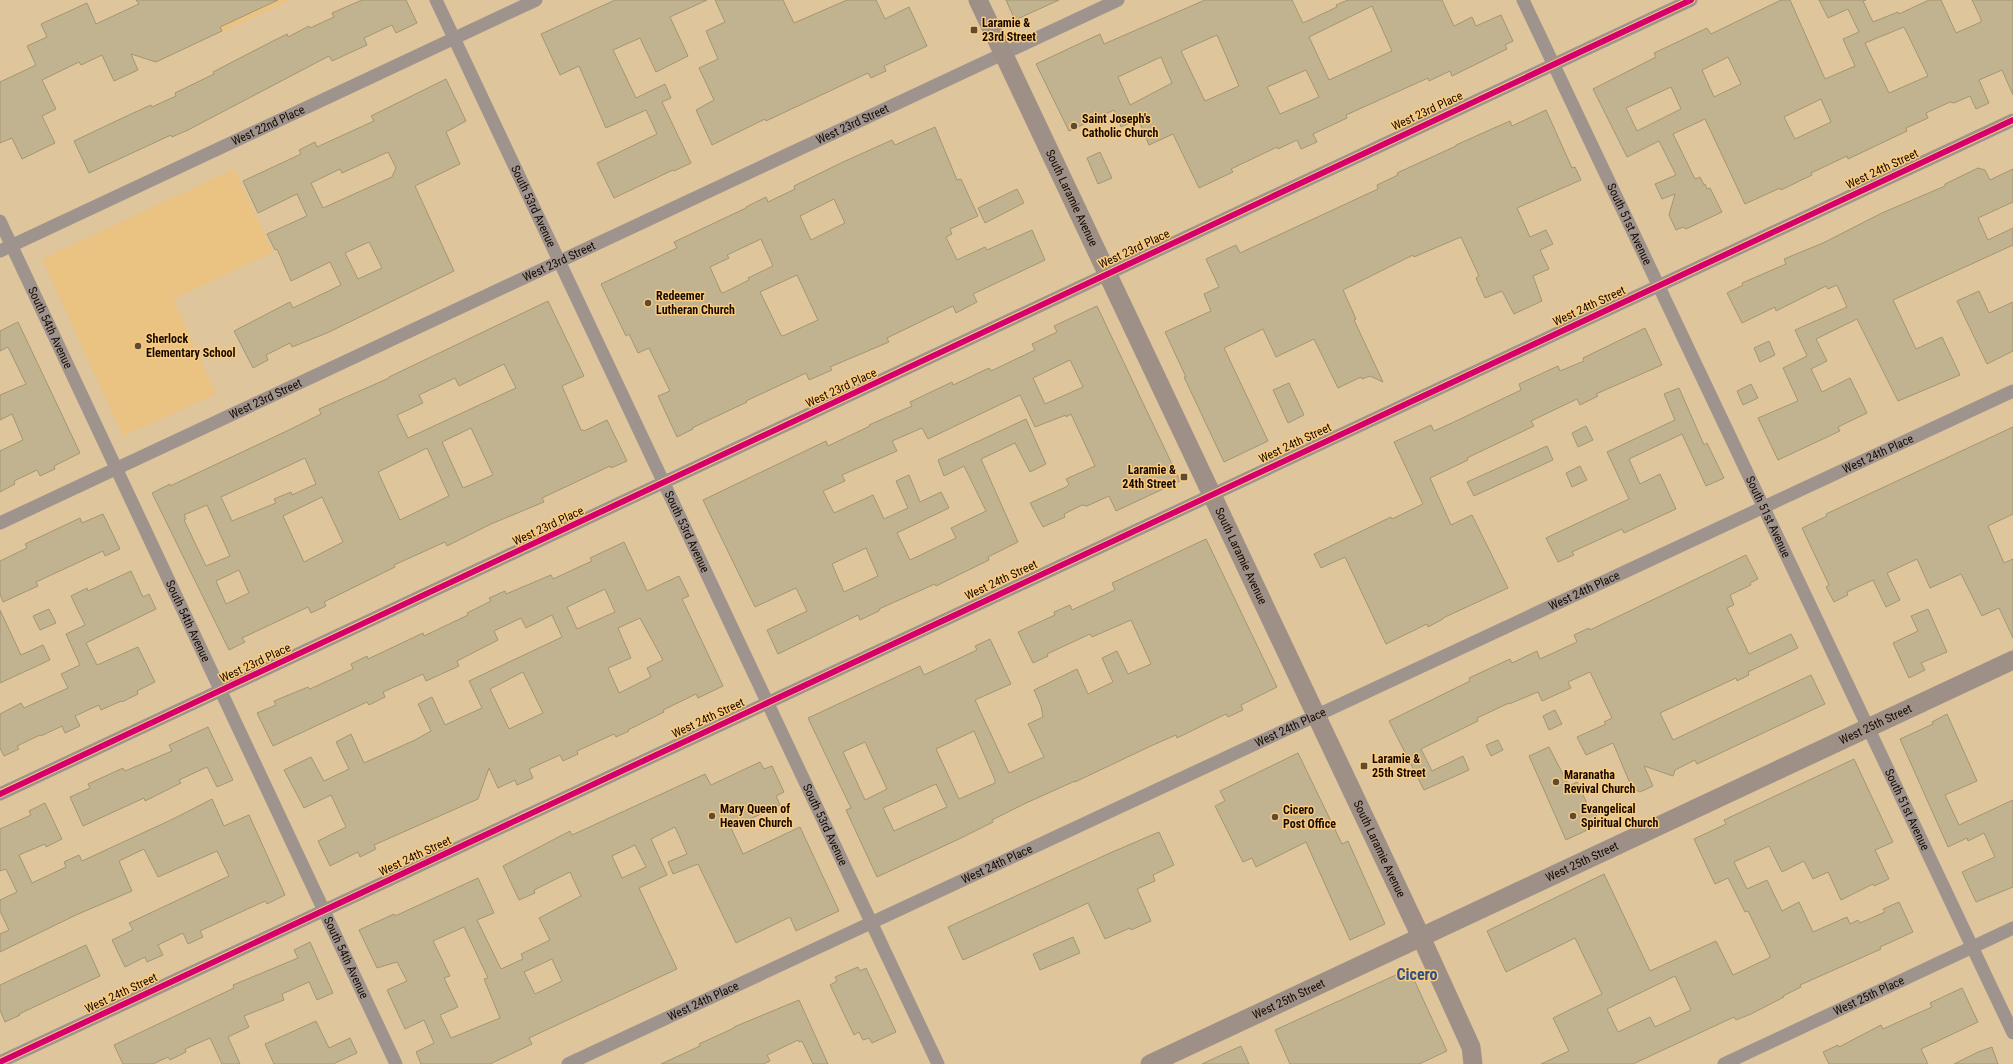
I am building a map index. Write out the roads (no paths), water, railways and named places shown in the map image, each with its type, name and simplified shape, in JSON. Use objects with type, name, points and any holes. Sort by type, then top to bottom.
[{"type":"main road","name":"South Laramie Avenue","points":[[978,0],[1421,937],[1472,1056],[1487,1064]]},
{"type":"main road","name":"West 25th Street","points":[[1150,1064],[1869,729],[2013,660]]},
{"type":"street","name":"South 53rd Avenue","points":[[436,0],[938,1064]]},
{"type":"street","name":"West 22nd Place","points":[[6,248],[536,0]]},
{"type":"street","name":"West 23rd Street","points":[[0,524],[1118,0]]},
{"type":"street","name":"South 51st Avenue","points":[[1523,0],[2013,1034]]},
{"type":"street","name":"West 23rd Place","points":[[0,794],[665,484],[1107,273],[1691,0]]},
{"type":"street","name":"West 24th Street","points":[[0,1062],[2013,120]]},
{"type":"street","name":"South 54th Avenue","points":[[0,221],[6,248],[117,469],[396,1064]]},
{"type":"street","name":"West 24th Place","points":[[568,1064],[2013,392]]},
{"type":"street","name":"West 25th Place","points":[[1724,1064],[2013,928]]},
{"type":"place","name":"Laramie & 23rd Street","points":[[974,30]]},
{"type":"place","name":"Saint Joseph's Catholic Church","points":[[1074,126]]},
{"type":"place","name":"Redeemer Lutheran Church","points":[[648,303]]},
{"type":"place","name":"Sherlock Elementary School","points":[[138,346]]},
{"type":"place","name":"Laramie & 24th Street","points":[[1184,477]]},
{"type":"place","name":"Laramie & 25th Street","points":[[1364,766]]},
{"type":"place","name":"Maranatha Revival Church","points":[[1556,782]]},
{"type":"place","name":"Mary Queen of Heaven Church","points":[[712,816]]},
{"type":"place","name":"Evangelical Spiritual Church","points":[[1573,816]]},
{"type":"place","name":"Cicero Post Office","points":[[1275,817]]},
{"type":"district","name":"Cicero","points":[[1417,974]]}]
